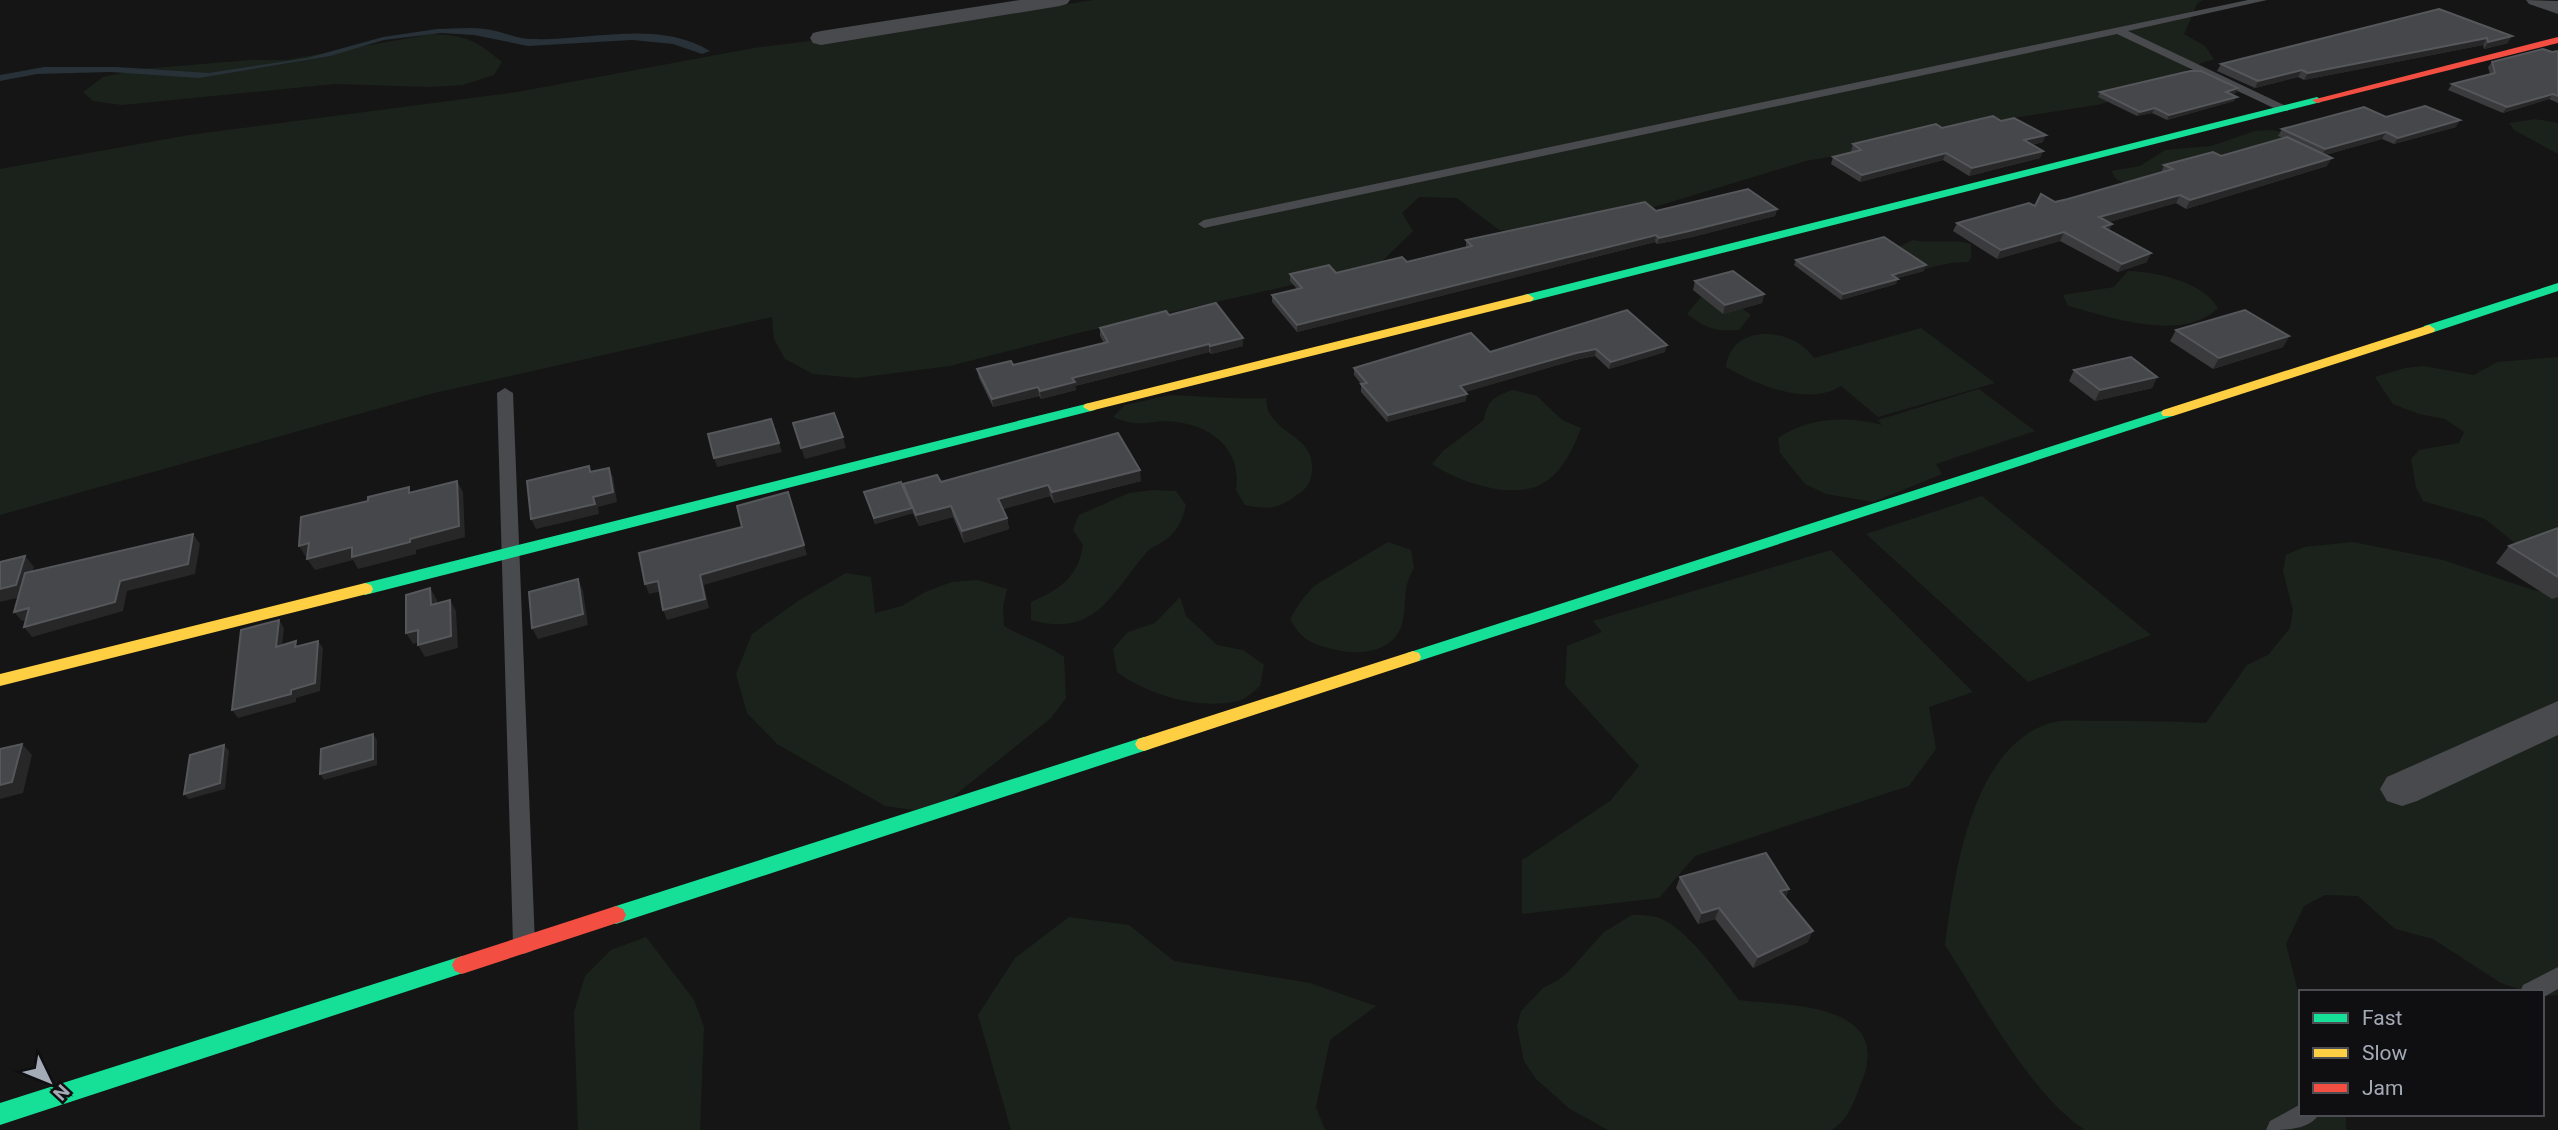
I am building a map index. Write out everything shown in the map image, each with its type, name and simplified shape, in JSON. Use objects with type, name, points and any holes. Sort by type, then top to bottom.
[{"type":"street","points":[[821,38],[1060,0]]},
{"type":"street","points":[[2536,0],[2558,8]]},
{"type":"street","points":[[0,680],[2558,40]]},
{"type":"street","points":[[0,1114],[2558,287]]},
{"type":"street","points":[[2402,789],[2558,717]]},
{"type":"lane","points":[[1204,224],[2262,0]]},
{"type":"lane","points":[[2119,30],[2284,109]]},
{"type":"lane","points":[[505,393],[523,944]]},
{"type":"lane","points":[[2535,990],[2558,977]]},
{"type":"lane","points":[[2279,1130],[2304,1116]]},
{"type":"shaded area","points":[[1093,0],[2203,0],[2197,4],[2184,34],[2205,46],[2214,59],[2193,66],[2165,85],[2097,105],[2012,118],[1901,144],[1806,161],[1608,221],[1538,234],[1499,230],[1457,198],[1419,197],[1402,213],[1413,231],[1377,266],[1078,333],[950,366],[856,378],[813,374],[785,359],[774,339],[772,317],[430,394],[0,515],[0,169],[189,135],[517,92],[754,48],[973,20]]},
{"type":"shaded area","points":[[437,29],[485,29],[533,39],[646,34],[690,41],[710,51],[702,54],[673,44],[632,40],[528,46],[474,35],[441,33],[384,40],[330,56],[199,78],[110,72],[37,74],[0,81],[0,75],[44,67],[117,67],[209,73],[307,58],[383,37]]},
{"type":"shaded area","points":[[432,34],[470,40],[502,62],[494,75],[463,85],[429,87],[335,84],[122,105],[93,101],[83,92],[103,77],[141,69],[251,60],[286,60]]},
{"type":"shaded area","points":[[2535,119],[2558,123],[2558,154],[2514,130],[2509,123]]},
{"type":"shaded area","points":[[2255,131],[2289,133],[2289,142],[2136,185],[2117,180],[2111,171],[2140,166],[2165,150],[2211,146]]},
{"type":"shaded area","points":[[1913,240],[1971,244],[1971,258],[1968,262],[1925,269],[1896,261],[1894,249]]},
{"type":"shaded area","points":[[2128,271],[2165,276],[2191,285],[2202,291],[2218,308],[2203,318],[2186,324],[2166,326],[2125,321],[2068,306],[2063,295],[2114,287]]},
{"type":"shaded area","points":[[1702,296],[1738,305],[1751,315],[1739,330],[1711,328],[1687,314]]},
{"type":"shaded area","points":[[1921,328],[1995,383],[1878,417],[1841,386],[1828,392],[1798,394],[1752,381],[1726,367],[1730,352],[1739,342],[1751,336],[1779,335],[1793,340],[1814,358]]},
{"type":"shaded area","points":[[2558,357],[2558,562],[2526,552],[2485,519],[2423,501],[2416,487],[2411,459],[2419,450],[2459,443],[2464,432],[2445,419],[2419,414],[2393,404],[2375,377],[2423,366],[2474,375],[2497,362]]},
{"type":"shaded area","points":[[1979,389],[2035,431],[1936,464],[1942,474],[1873,502],[1826,494],[1805,484],[1780,453],[1778,438],[1803,426],[1829,420],[1855,420],[1882,425],[1878,420]]},
{"type":"shaded area","points":[[1513,390],[1537,396],[1562,420],[1581,428],[1557,472],[1533,488],[1503,490],[1472,483],[1432,464],[1443,451],[1484,420],[1487,408],[1493,400]]},
{"type":"shaded area","points":[[1170,395],[1266,398],[1268,411],[1276,421],[1308,450],[1312,468],[1308,484],[1301,493],[1278,506],[1260,508],[1245,505],[1236,490],[1235,464],[1223,443],[1214,435],[1177,422],[1132,423],[1113,417],[1125,405]]},
{"type":"shaded area","points":[[1176,491],[1186,505],[1180,523],[1172,534],[1148,551],[1111,597],[1086,618],[1071,623],[1053,624],[1031,620],[1031,602],[1059,587],[1077,566],[1083,545],[1073,530],[1079,515],[1129,493]]},
{"type":"shaded area","points":[[1982,496],[2151,635],[2028,682],[1866,534]]},
{"type":"shaded area","points":[[1388,542],[1411,550],[1414,568],[1406,588],[1403,620],[1394,639],[1378,649],[1347,652],[1321,646],[1299,633],[1290,619],[1314,586]]},
{"type":"shaded area","points":[[2353,542],[2443,560],[2533,590],[2558,595],[2558,995],[2544,996],[2544,990],[2521,990],[2501,983],[2433,939],[2395,929],[2358,896],[2325,895],[2304,906],[2286,944],[2299,995],[2299,1116],[2346,1116],[2346,1130],[2085,1130],[2064,1114],[2026,1070],[1945,945],[1954,884],[1971,817],[1984,786],[2002,758],[2023,737],[2050,723],[2074,720],[2206,723],[2247,665],[2268,655],[2290,628],[2293,610],[2283,571],[2286,555],[2304,547]]},
{"type":"shaded area","points":[[1831,550],[1973,692],[1929,707],[1936,749],[1909,786],[1695,856],[1659,898],[1522,914],[1522,860],[1610,801],[1639,766],[1565,685],[1567,646],[1602,632],[1593,621]]},
{"type":"shaded area","points":[[846,573],[871,577],[875,613],[902,606],[925,592],[952,582],[978,580],[1007,589],[1003,607],[1004,626],[1064,657],[1066,698],[1051,718],[944,804],[913,810],[885,806],[777,744],[747,713],[736,674],[752,634],[798,601]]},
{"type":"shaded area","points":[[1180,597],[1186,616],[1217,645],[1243,650],[1264,665],[1260,686],[1247,697],[1223,703],[1191,702],[1144,688],[1117,672],[1113,649],[1128,632],[1155,623]]},
{"type":"shaded area","points":[[1632,915],[1664,920],[1685,935],[1739,1000],[1808,1007],[1850,1022],[1863,1036],[1868,1055],[1862,1081],[1851,1108],[1837,1126],[1831,1130],[1608,1130],[1570,1109],[1536,1079],[1524,1061],[1517,1026],[1521,1011],[1543,988],[1569,971],[1604,932]]},
{"type":"shaded area","points":[[1069,917],[1129,925],[1174,961],[1310,983],[1376,1006],[1330,1040],[1316,1107],[1325,1130],[1011,1130],[978,1015],[1015,958]]},
{"type":"shaded area","points":[[646,937],[694,1000],[704,1027],[700,1130],[578,1130],[574,1012],[585,976],[611,950]]},
{"type":"building","points":[[2439,9],[2512,36],[2488,42],[2487,38],[2308,73],[2302,70],[2258,81],[2221,64]]},
{"type":"building","points":[[2543,49],[2558,51],[2558,96],[2553,94],[2507,107],[2452,84],[2495,73],[2492,62]]},
{"type":"building","points":[[2190,71],[2201,71],[2238,88],[2226,92],[2237,97],[2169,115],[2155,108],[2140,112],[2100,92]]},
{"type":"building","points":[[2425,106],[2460,120],[2398,138],[2386,132],[2325,149],[2282,129],[2364,107],[2386,117]]},
{"type":"building","points":[[1993,116],[2001,121],[2014,118],[2046,135],[2024,140],[2043,151],[1972,168],[1946,153],[1862,175],[1833,157],[1861,150],[1853,144],[1936,124],[1942,128]]},
{"type":"building","points":[[2287,137],[2332,158],[2190,200],[2180,195],[2099,217],[2112,224],[2103,227],[2151,253],[2122,264],[2064,232],[2001,250],[1957,223],[2029,203],[2035,206],[2041,194],[2055,202],[2068,199],[2173,169],[2164,165],[2213,152],[2221,156]]},
{"type":"building","points":[[1748,189],[1777,209],[1659,238],[1656,235],[1297,325],[1272,295],[1302,288],[1290,274],[1329,265],[1336,273],[1402,257],[1407,262],[1472,246],[1466,240],[1645,202],[1656,211]]},
{"type":"building","points":[[1884,237],[1926,265],[1892,275],[1898,279],[1843,294],[1796,260]]},
{"type":"building","points":[[1733,271],[1764,294],[1725,305],[1695,281]]},
{"type":"building","points":[[1216,303],[1243,338],[1072,378],[1075,382],[1040,391],[1038,387],[992,399],[977,369],[1011,361],[1013,365],[1108,342],[1100,328],[1166,311],[1169,315]]},
{"type":"building","points":[[1627,310],[1667,345],[1611,362],[1596,349],[1576,353],[1460,386],[1467,394],[1388,415],[1361,384],[1367,383],[1354,368],[1471,333],[1490,352]]},
{"type":"building","points":[[2245,310],[2289,336],[2219,358],[2176,330]]},
{"type":"building","points":[[2131,357],[2157,377],[2100,390],[2074,370]]},
{"type":"building","points":[[834,413],[843,437],[801,448],[793,423]]},
{"type":"building","points":[[771,419],[779,443],[714,458],[708,434]]},
{"type":"building","points":[[1118,433],[1140,470],[1052,492],[1048,485],[998,499],[1007,518],[962,531],[951,506],[916,515],[903,484],[937,475],[941,482]]},
{"type":"building","points":[[589,466],[590,472],[609,468],[613,492],[593,497],[595,504],[531,519],[527,481]]},
{"type":"building","points":[[457,481],[459,526],[352,557],[352,547],[307,559],[309,543],[299,546],[301,517],[368,501],[368,497],[409,487],[409,493]]},
{"type":"building","points":[[901,482],[912,508],[874,518],[864,492]]},
{"type":"building","points":[[788,492],[804,545],[700,575],[705,599],[663,610],[658,581],[645,584],[639,553],[742,527],[737,506]]},
{"type":"building","points":[[2558,528],[2558,577],[2509,546]]},
{"type":"building","points":[[193,534],[188,564],[120,581],[115,602],[24,627],[29,608],[14,612],[25,573]]},
{"type":"building","points":[[25,556],[16,585],[0,589],[0,562]]},
{"type":"building","points":[[578,579],[583,614],[532,628],[529,592]]},
{"type":"building","points":[[430,588],[431,605],[450,600],[451,636],[418,645],[418,630],[406,633],[406,595]]},
{"type":"building","points":[[279,620],[276,647],[296,641],[295,647],[318,641],[315,683],[291,690],[291,694],[232,710],[241,630]]},
{"type":"building","points":[[373,734],[373,759],[320,774],[321,749]]},
{"type":"building","points":[[22,744],[12,782],[0,785],[0,749]]},
{"type":"building","points":[[224,745],[220,783],[184,794],[190,755]]},
{"type":"building","points":[[1766,853],[1789,889],[1780,891],[1813,931],[1758,957],[1719,908],[1702,913],[1680,877]]},
{"type":"traffic: fast","points":[[1528,298],[2317,100]]},
{"type":"traffic: fast","points":[[2429,329],[2558,287]]},
{"type":"traffic: fast","points":[[365,589],[1090,407]]},
{"type":"traffic: fast","points":[[1413,657],[2168,413]]},
{"type":"traffic: fast","points":[[616,915],[1144,744]]},
{"type":"traffic: fast","points":[[0,1114],[462,965]]},
{"type":"traffic: slow","points":[[1090,407],[1528,298]]},
{"type":"traffic: slow","points":[[2168,413],[2429,329]]},
{"type":"traffic: slow","points":[[0,680],[365,589]]},
{"type":"traffic: slow","points":[[1144,744],[1413,657]]},
{"type":"traffic: jam","points":[[2317,100],[2558,40]]},
{"type":"traffic: jam","points":[[462,965],[616,915]]}]
